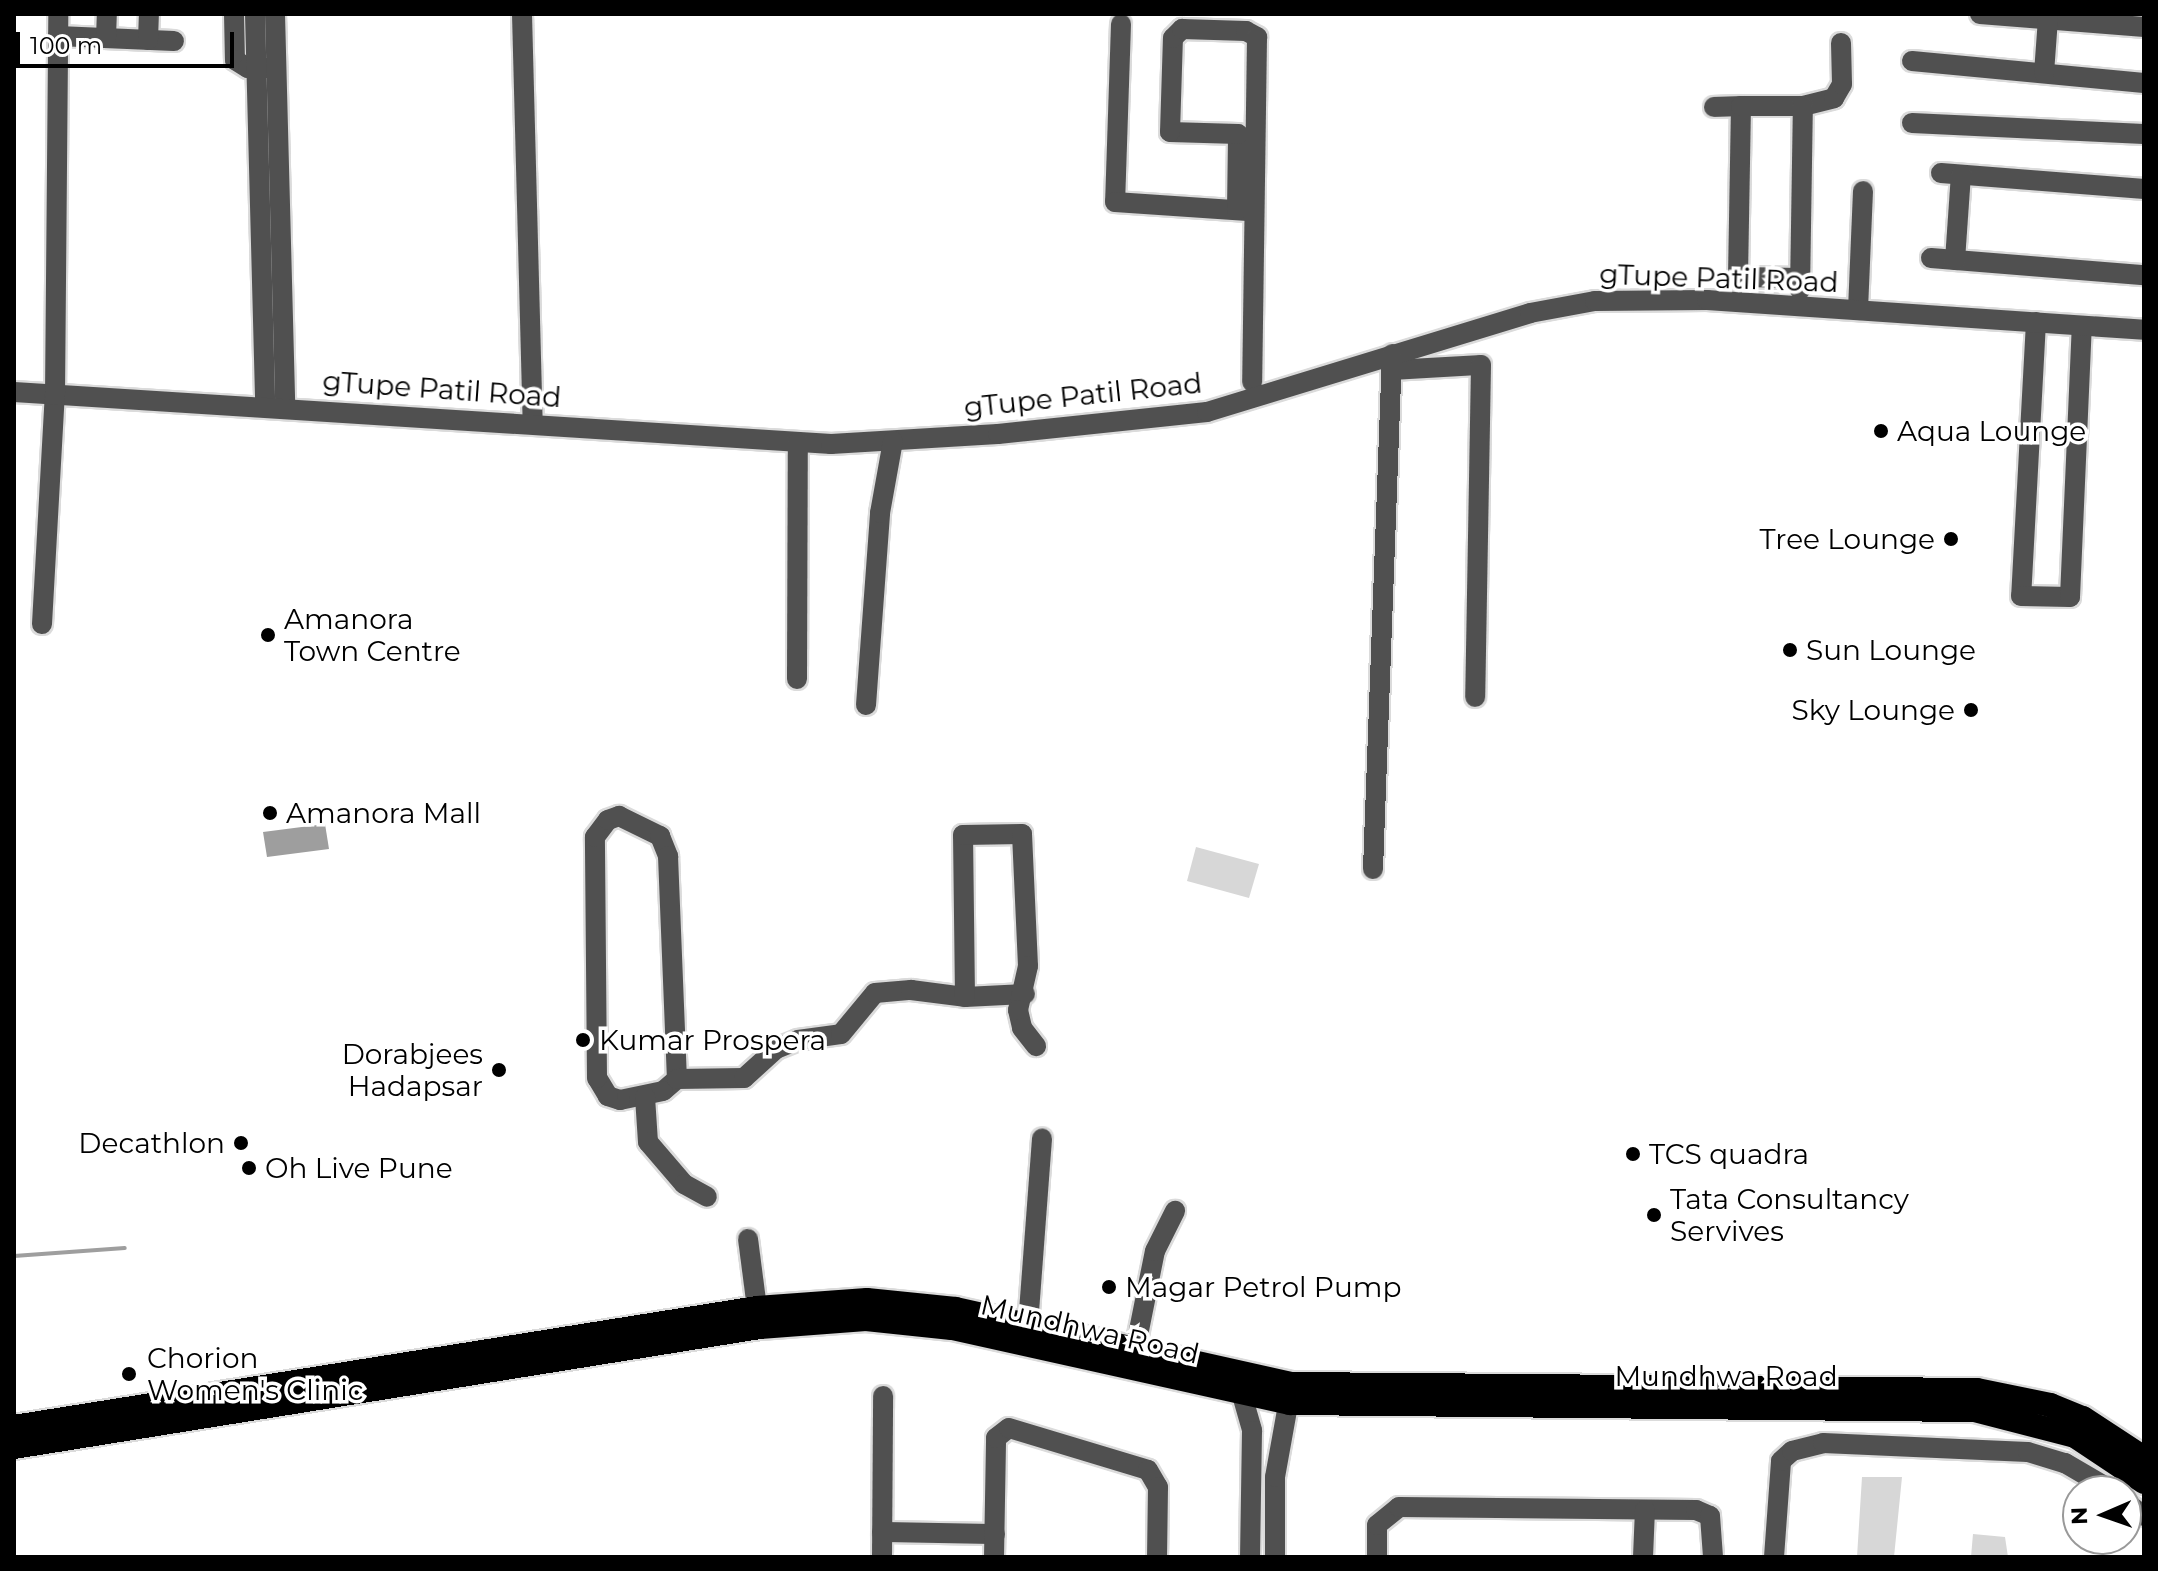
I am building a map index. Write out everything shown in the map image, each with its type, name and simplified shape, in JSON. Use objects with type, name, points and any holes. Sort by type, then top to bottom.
[{"type":"highway","name":"Mundhwa Road","points":[[14,1427],[757,1308],[893,1301],[1028,1325],[1135,1350],[1244,1386]]},
{"type":"highway","name":"Mundhwa Road","points":[[14,1447],[830,1320],[952,1328],[1291,1394],[1974,1410],[2075,1436],[2144,1482]]},
{"type":"highway","name":"Mundhwa Road","points":[[1291,1394],[1977,1390],[2050,1405],[2083,1418],[2144,1458]]},
{"type":"street","points":[[42,624],[55,395],[58,14]]},
{"type":"street","points":[[106,38],[107,14]]},
{"type":"street","points":[[148,40],[149,14]]},
{"type":"street","points":[[234,14],[235,60],[266,68]]},
{"type":"street","points":[[255,14],[266,68],[275,407]]},
{"type":"street","points":[[266,68],[275,14]]},
{"type":"street","points":[[522,14],[533,422]]},
{"type":"street","points":[[1980,14],[2144,27]]},
{"type":"street","points":[[2044,73],[2048,19]]},
{"type":"street","points":[[1121,24],[1115,202],[1246,211]]},
{"type":"street","points":[[1246,211],[1257,37],[1246,31],[1182,29],[1173,38],[1170,132],[1238,134],[1246,211],[1252,382]]},
{"type":"street","points":[[58,36],[174,41]]},
{"type":"street","points":[[1714,107],[1803,106],[1824,102],[1840,92],[1841,43]]},
{"type":"street","points":[[1912,61],[2144,83]]},
{"type":"street","points":[[1741,106],[1738,277],[1801,278]]},
{"type":"street","points":[[1800,306],[1803,106]]},
{"type":"street","points":[[1912,123],[2144,134]]},
{"type":"street","points":[[1955,260],[1951,174],[2144,189]]},
{"type":"street","points":[[1858,310],[1863,191]]},
{"type":"street","points":[[1931,258],[2144,275]]},
{"type":"street","name":"gTupe Patil Road","points":[[14,392],[533,422],[798,442],[893,441],[1207,412],[1393,362],[1581,302],[1690,300],[1858,310],[2035,331],[2144,330]]},
{"type":"street","points":[[2035,331],[2021,596],[2070,597],[2082,331]]},
{"type":"street","points":[[1373,869],[1393,362],[1481,365],[1475,697]]},
{"type":"street","points":[[866,705],[880,513],[893,441]]},
{"type":"street","points":[[797,679],[798,442]]},
{"type":"street","points":[[677,1079],[668,856],[660,836],[619,816],[608,820],[595,837],[597,1078],[608,1096],[645,1097],[677,1079],[744,1078],[776,1049],[798,1040],[841,1034],[875,993],[911,990],[965,997],[1025,994]]},
{"type":"street","points":[[965,997],[963,835],[1022,834],[1025,994],[1018,1010],[1022,1028],[1036,1046]]},
{"type":"street","points":[[645,1097],[648,1142],[684,1184],[707,1197]]},
{"type":"street","points":[[1028,1325],[1042,1139]]},
{"type":"street","points":[[1135,1350],[1155,1251],[1175,1211]]},
{"type":"street","points":[[748,1239],[757,1308]]},
{"type":"street","points":[[1244,1386],[1252,1431],[1250,1557]]},
{"type":"street","points":[[1275,1557],[1275,1477],[1291,1394]]},
{"type":"street","points":[[882,1557],[883,1396]]},
{"type":"street","points":[[994,1557],[996,1438],[1009,1428],[1148,1470],[1158,1487],[1157,1557]]},
{"type":"street","points":[[1774,1557],[1781,1461],[1792,1451],[1823,1443],[2028,1452],[2065,1463],[2086,1475]]},
{"type":"street","points":[[1377,1557],[1377,1525],[1399,1507],[1707,1512],[1713,1522],[1713,1557]]},
{"type":"street","points":[[1643,1557],[1645,1510]]},
{"type":"street","points":[[882,1532],[995,1534]]},
{"type":"shaded area","points":[[325,824],[329,849],[267,857],[263,832]]},
{"type":"shaded area","points":[[1196,847],[1259,864],[1249,898],[1187,881]]},
{"type":"shaded area","points":[[1862,1477],[1902,1477],[1894,1557],[1857,1557]]},
{"type":"shaded area","points":[[1973,1534],[2005,1537],[2008,1557],[1971,1557]]},
{"type":"waterway","points":[[14,1256],[125,1248]]},
{"type":"place","name":"Aqua Lounge","points":[[1881,431]]},
{"type":"place","name":"Tree Lounge","points":[[1951,539]]},
{"type":"place","name":"Amanora Town Centre","points":[[268,635]]},
{"type":"place","name":"Sun Lounge","points":[[1790,650]]},
{"type":"place","name":"Sky Lounge","points":[[1971,710]]},
{"type":"place","name":"Amanora Mall","points":[[270,813]]},
{"type":"place","name":"Kumar Prospera","points":[[583,1040]]},
{"type":"place","name":"Dorabjees Hadapsar","points":[[499,1070]]},
{"type":"place","name":"Decathlon","points":[[241,1143]]},
{"type":"place","name":"TCS quadra","points":[[1633,1154]]},
{"type":"place","name":"Oh Live Pune","points":[[249,1168]]},
{"type":"place","name":"Tata Consultancy Servives","points":[[1654,1215]]},
{"type":"place","name":"Magar Petrol Pump","points":[[1109,1287]]},
{"type":"place","name":"Chorion Women's Clinic","points":[[129,1374]]}]
